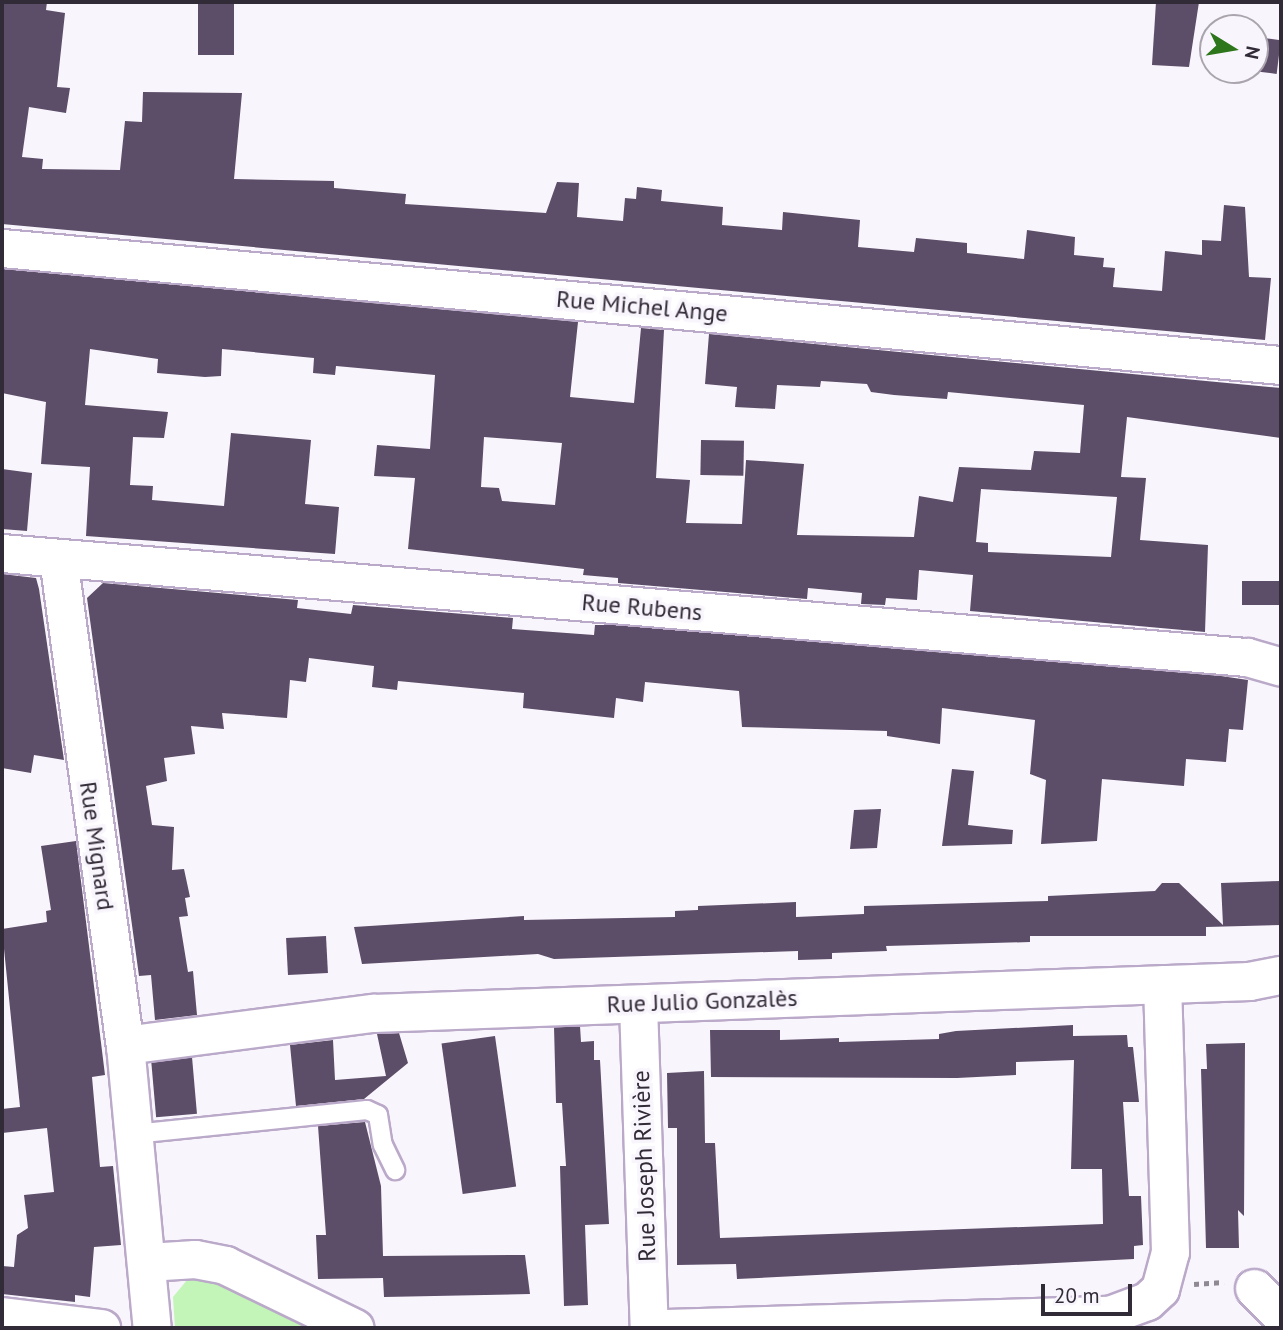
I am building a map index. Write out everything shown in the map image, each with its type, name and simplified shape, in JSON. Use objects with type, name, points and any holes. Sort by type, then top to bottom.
[{"type":"street","name":"Rue Michel Ange","points":[[2,248],[1281,365]]},
{"type":"street","name":"Rue Rubens","points":[[2,553],[1247,657],[1281,667]]},
{"type":"street","name":"Rue Mignard","points":[[58,558],[125,1045],[152,1328]]},
{"type":"street","name":"Rue Julio Gonzalès","points":[[125,1045],[373,1013],[1162,984],[1281,975]]},
{"type":"street","points":[[666,1328],[1109,1315],[1147,1301],[1161,1285],[1170,1252],[1162,984]]},
{"type":"street","name":"Rue Joseph Rivière","points":[[638,1004],[649,1328]]},
{"type":"street","points":[[147,1262],[195,1259],[225,1265],[355,1328]]},
{"type":"street","points":[[1254,1289],[1281,1315]]},
{"type":"street","points":[[2,1316],[101,1328]]},
{"type":"lane","points":[[134,1135],[367,1110],[378,1115],[383,1145],[395,1170]]},
{"type":"path","points":[[1161,1285],[1230,1282],[1245,1294],[1254,1289]]},
{"type":"green space","points":[[207,1277],[303,1314],[319,1328],[175,1328],[173,1297],[187,1280]]},
{"type":"building","points":[[2,2],[47,2],[46,10],[65,13],[57,87],[70,88],[66,113],[29,107],[22,157],[43,159],[42,169],[120,170],[125,121],[142,122],[143,92],[242,93],[234,179],[334,181],[334,188],[406,194],[405,204],[546,213],[557,182],[579,183],[577,217],[623,221],[625,198],[636,199],[637,187],[662,190],[661,201],[723,207],[722,225],[782,230],[783,212],[860,220],[858,247],[914,252],[916,238],[967,243],[967,253],[1024,259],[1027,230],[1075,237],[1074,255],[1104,258],[1103,267],[1115,268],[1113,287],[1162,291],[1165,251],[1202,255],[1202,240],[1221,241],[1224,205],[1245,207],[1249,277],[1271,278],[1265,340],[2,224]]},
{"type":"building","points":[[198,2],[234,2],[234,55],[198,55]]},
{"type":"building","points":[[1156,2],[1199,2],[1189,67],[1152,65]]},
{"type":"building","points":[[1269,39],[1281,40],[1277,74],[1269,73]]},
{"type":"building","points":[[2,269],[578,322],[570,397],[634,403],[641,328],[664,330],[656,478],[690,480],[686,523],[742,524],[746,460],[804,464],[797,535],[914,537],[919,496],[953,502],[959,467],[1031,470],[1034,451],[1080,453],[1084,405],[948,392],[947,399],[894,395],[871,392],[867,384],[821,381],[820,387],[777,385],[775,409],[735,407],[737,387],[705,384],[709,334],[1281,388],[1281,438],[1127,417],[1121,477],[1146,478],[1140,540],[1208,545],[1205,632],[970,611],[973,575],[919,570],[917,600],[886,598],[885,605],[861,604],[862,593],[808,588],[807,599],[618,583],[618,578],[583,575],[584,569],[408,549],[415,478],[374,476],[377,445],[430,449],[435,375],[336,366],[335,375],[313,373],[314,358],[222,349],[221,376],[205,377],[157,373],[158,359],[90,349],[85,405],[168,412],[164,438],[133,437],[130,485],[153,486],[152,500],[224,506],[231,433],[311,440],[305,504],[339,507],[335,554],[86,536],[90,467],[41,464],[46,402],[2,393]],"holes":[[[484,437],[562,443],[555,505],[502,501],[499,488],[481,487]],[[981,489],[1117,497],[1111,557],[988,552],[988,543],[976,542]]]},
{"type":"building","points":[[701,440],[744,441],[743,476],[700,475]]},
{"type":"building","points":[[2,469],[32,473],[27,531],[2,529]]},
{"type":"building","points":[[2,574],[36,578],[64,760],[34,755],[31,773],[2,768]]},
{"type":"building","points":[[1242,581],[1281,581],[1281,605],[1242,605]]},
{"type":"building","points":[[103,583],[298,600],[297,608],[351,614],[353,605],[513,618],[512,629],[594,635],[595,625],[614,625],[1221,676],[1248,680],[1243,730],[1229,729],[1226,762],[1186,759],[1184,786],[1102,779],[1097,841],[1041,844],[1046,780],[1030,774],[1035,720],[942,708],[940,744],[887,736],[887,731],[742,727],[739,691],[645,682],[643,702],[616,698],[614,718],[523,708],[524,693],[398,681],[397,690],[372,687],[374,666],[309,658],[306,682],[290,680],[287,718],[222,713],[224,729],[191,726],[195,754],[164,758],[167,781],[146,786],[152,825],[174,827],[172,870],[184,869],[190,897],[185,898],[188,916],[179,917],[188,972],[193,971],[197,1015],[155,1020],[151,975],[139,976],[87,598]]},
{"type":"building","points":[[952,769],[974,771],[968,825],[1013,830],[1012,844],[942,846]]},
{"type":"building","points":[[881,809],[877,848],[850,849],[854,810]]},
{"type":"building","points":[[76,841],[105,1075],[92,1077],[100,1167],[113,1166],[121,1245],[94,1247],[90,1297],[75,1295],[75,1302],[2,1294],[2,1266],[14,1267],[17,1235],[28,1228],[24,1195],[54,1192],[47,1128],[2,1133],[2,1109],[20,1107],[2,929],[47,922],[46,911],[51,910],[41,846]]},
{"type":"building","points":[[1281,881],[1281,925],[1206,927],[1206,936],[1030,936],[1030,942],[886,946],[887,951],[832,953],[832,959],[798,960],[798,951],[554,959],[538,954],[362,964],[354,927],[524,916],[524,920],[675,917],[675,911],[698,910],[698,906],[796,902],[796,917],[864,914],[864,906],[1048,901],[1048,896],[1155,891],[1162,883],[1179,883],[1223,925],[1221,883]]},
{"type":"building","points":[[326,936],[328,973],[288,975],[286,938]]},
{"type":"building","points":[[1073,1025],[1073,1036],[1127,1035],[1128,1047],[1133,1047],[1139,1102],[1123,1102],[1129,1196],[1141,1196],[1143,1245],[1134,1246],[1134,1259],[737,1279],[736,1264],[677,1265],[677,1128],[668,1128],[667,1073],[704,1071],[705,1143],[715,1143],[720,1238],[1103,1224],[1102,1169],[1071,1169],[1074,1060],[1016,1062],[1016,1075],[957,1078],[711,1077],[710,1030],[780,1030],[780,1040],[839,1038],[839,1042],[939,1039],[939,1034],[956,1031]]},
{"type":"building","points":[[580,1026],[581,1042],[594,1041],[594,1060],[600,1060],[609,1224],[585,1225],[588,1305],[564,1306],[560,1166],[566,1166],[562,1103],[556,1103],[554,1027]]},
{"type":"building","points":[[399,1033],[408,1063],[364,1099],[296,1106],[290,1045],[333,1040],[335,1080],[386,1076],[377,1034]]},
{"type":"building","points":[[495,1036],[516,1187],[463,1194],[442,1044]]},
{"type":"building","points":[[1245,1043],[1244,1216],[1238,1210],[1239,1248],[1206,1248],[1201,1069],[1207,1069],[1206,1044]]},
{"type":"building","points":[[192,1057],[197,1114],[156,1117],[151,1061]]},
{"type":"building","points":[[365,1122],[381,1186],[383,1256],[525,1255],[530,1294],[384,1297],[383,1278],[318,1279],[316,1235],[326,1235],[318,1126]]}]
